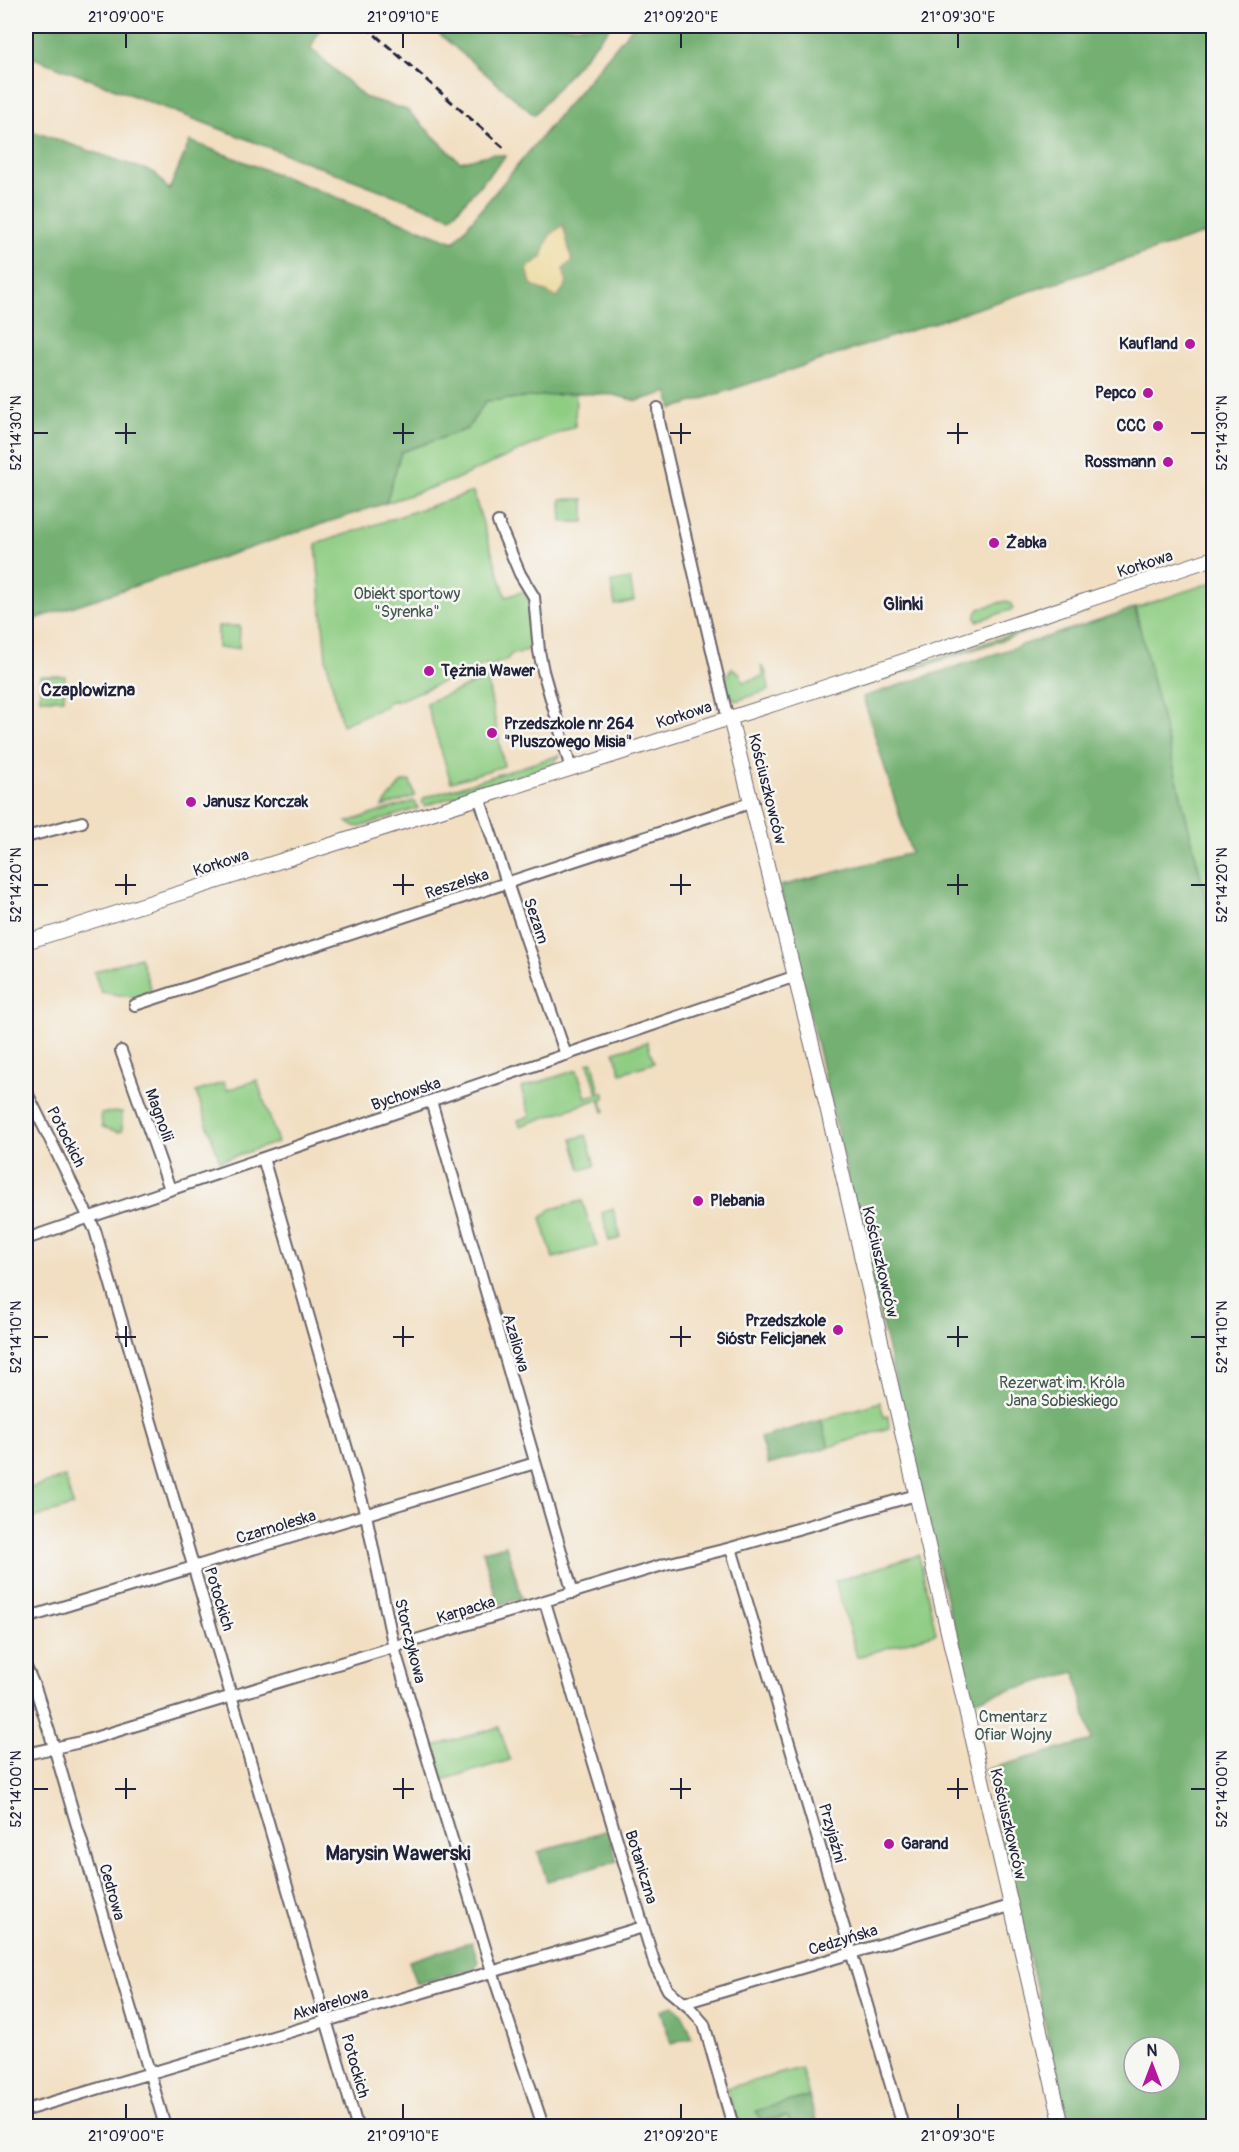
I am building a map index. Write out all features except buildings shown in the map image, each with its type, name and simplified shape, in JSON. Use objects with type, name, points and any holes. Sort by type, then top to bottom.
[{"type":"street","name":"Kościuszkowców","points":[[658,408],[659,421],[726,711],[730,718],[753,802],[796,976],[1062,2127]]},
{"type":"street","points":[[498,522],[520,574],[534,597],[543,671],[571,769]]},
{"type":"street","name":"Korkowa","points":[[26,942],[730,718],[1214,558]]},
{"type":"street","name":"Sezam","points":[[479,797],[566,1055]]},
{"type":"street","name":"Reszelska","points":[[135,1005],[753,802]]},
{"type":"street","points":[[26,837],[82,822]]},
{"type":"street","name":"Bychowska","points":[[26,1239],[796,976]]},
{"type":"street","name":"Magnolii","points":[[121,1051],[170,1189]]},
{"type":"street","name":"Potockich","points":[[26,1091],[90,1217],[233,1697],[357,2127]]},
{"type":"street","name":"Azaliowa","points":[[431,1101],[573,1593]]},
{"type":"street","name":"Storczykowa","points":[[263,1158],[366,1515],[394,1648],[492,1971],[543,2127]]},
{"type":"street","name":"Czarnoleska","points":[[26,1618],[535,1463]]},
{"type":"street","name":"Karpacka","points":[[26,1754],[81,1742],[666,1564],[731,1548],[916,1495]]},
{"type":"street","name":"Przyjaźni","points":[[731,1548],[903,2127]]},
{"type":"street","name":"Botaniczna","points":[[545,1602],[643,1927],[662,1980],[668,1990],[695,2012],[704,2024],[733,2127]]},
{"type":"street","name":"Cedrowa","points":[[26,1667],[36,1690],[54,1747],[165,2127]]},
{"type":"street","name":"Cedzyńska","points":[[684,2003],[1010,1906]]},
{"type":"street","name":"Akwarelowa","points":[[26,2110],[643,1927]]},
{"type":"green space","points":[[26,26],[321,26],[311,48],[364,97],[407,110],[460,162],[492,154],[506,156],[451,217],[26,55]]},
{"type":"green space","points":[[430,26],[611,26],[534,115]]},
{"type":"green space","points":[[633,26],[1213,26],[1213,231],[672,409],[668,392],[637,401],[614,395],[576,393],[486,401],[467,429],[401,452],[386,503],[26,622],[26,129],[155,173],[169,190],[190,141],[454,242]],"holes":[[[563,226],[572,261],[562,269],[528,268],[542,257],[549,236]]]},
{"type":"green space","points":[[576,393],[575,426],[454,480],[386,503],[401,452],[467,429],[486,401]]},
{"type":"green space","name":"Obiekt sportowy \"Syrenka\"","points":[[473,492],[506,597],[524,591],[529,603],[531,647],[488,667],[486,664],[395,702],[394,700],[386,706],[342,725],[326,659],[316,544]]},
{"type":"green space","points":[[561,499],[584,499],[584,522],[562,522]]},
{"type":"green space","points":[[630,579],[634,601],[615,605],[611,582]]},
{"type":"green space","points":[[1213,582],[1213,927],[1135,608]]},
{"type":"green space","points":[[1005,601],[1010,603],[1013,609],[977,621],[976,615],[979,609]]},
{"type":"green space","name":"Rezerwat im. Króla Jana Sobieskiego","points":[[1135,608],[1213,927],[1213,2126],[1069,2126],[985,1770],[1092,1740],[1075,1672],[970,1701],[780,886],[911,853],[863,697]]},
{"type":"green space","points":[[1087,609],[1088,612],[841,693],[840,691]]},
{"type":"green space","points":[[218,626],[240,626],[239,648],[218,648]]},
{"type":"green space","points":[[761,666],[766,672],[769,690],[735,701],[730,694],[727,695],[725,679],[732,668],[740,673],[743,682],[764,676]]},
{"type":"green space","points":[[40,676],[65,676],[64,699],[40,699]]},
{"type":"green space","points":[[487,678],[504,766],[451,782],[426,703]]},
{"type":"green space","points":[[560,755],[553,765],[424,806],[422,801],[424,798]]},
{"type":"green space","points":[[410,781],[415,796],[382,807],[402,782]]},
{"type":"green space","points":[[414,801],[418,808],[360,827],[347,822]]},
{"type":"green space","points":[[140,957],[152,993],[137,998],[101,992],[94,972]]},
{"type":"green space","points":[[647,1042],[654,1063],[621,1073],[614,1052]]},
{"type":"green space","points":[[593,1062],[600,1093],[603,1092],[605,1098],[601,1099],[605,1111],[603,1112],[599,1099],[520,1126],[518,1120],[530,1116],[521,1088],[577,1070],[586,1097],[598,1094],[588,1063]]},
{"type":"green space","points":[[257,1080],[278,1142],[220,1161],[196,1092],[224,1082],[227,1090]]},
{"type":"green space","points":[[122,1112],[122,1131],[102,1127],[101,1113]]},
{"type":"green space","points":[[586,1135],[595,1166],[581,1170],[572,1139]]},
{"type":"green space","points":[[582,1201],[597,1246],[553,1258],[541,1218],[551,1209]]},
{"type":"green space","points":[[613,1209],[621,1238],[609,1241],[602,1213]]},
{"type":"green space","points":[[880,1402],[884,1417],[888,1416],[889,1428],[829,1447],[821,1420]]},
{"type":"green space","points":[[821,1420],[829,1447],[768,1465],[760,1438]]},
{"type":"green space","points":[[65,1477],[73,1506],[26,1520],[26,1489]]},
{"type":"green space","points":[[506,1545],[522,1598],[498,1605],[483,1551]]},
{"type":"green space","points":[[919,1555],[936,1633],[857,1657],[835,1581]]},
{"type":"green space","points":[[499,1727],[510,1760],[442,1780],[431,1747]]},
{"type":"green space","points":[[608,1830],[617,1861],[547,1881],[538,1852]]},
{"type":"green space","points":[[472,1942],[478,1961],[475,1968],[416,1984],[409,1961]]},
{"type":"green space","points":[[673,2006],[683,2016],[691,2038],[671,2044],[661,2010]]},
{"type":"green space","points":[[801,2068],[809,2096],[756,2111],[759,2117],[769,2120],[788,2116],[790,2124],[786,2126],[738,2126],[727,2088]]},
{"type":"green space","points":[[809,2096],[817,2124],[786,2126],[790,2124],[788,2116],[763,2120],[756,2111]]},
{"type":"sand","points":[[563,225],[572,261],[563,269],[567,283],[557,298],[531,284],[527,268],[542,257],[549,236]]},
{"type":"railway","points":[[365,26],[504,148]]},
{"type":"place","name":"Kaufland","points":[[1190,344]]},
{"type":"place","name":"Pepco","points":[[1148,393]]},
{"type":"place","name":"CCC","points":[[1158,426]]},
{"type":"place","name":"Rossmann","points":[[1168,462]]},
{"type":"place","name":"Żabka","points":[[994,543]]},
{"type":"place","name":"Tężnia Wawer","points":[[429,671]]},
{"type":"place","name":"Przedszkole nr 264 \"Pluszowego Misia\"","points":[[492,733]]},
{"type":"place","name":"Janusz Korczak","points":[[191,802]]},
{"type":"place","name":"Plebania","points":[[698,1201]]},
{"type":"place","name":"Przedszkole Sióstr Felicjanek","points":[[838,1330]]},
{"type":"place","name":"Garand","points":[[889,1844]]},
{"type":"district","name":"Glinki","points":[[903,604]]},
{"type":"district","name":"Czaplowizna","points":[[88,690]]},
{"type":"district","name":"Marysin Wawerski","points":[[398,1853]]},
{"type":"park label","name":"Cmentarz Ofiar Wojny","points":[[1013,1726]]}]
